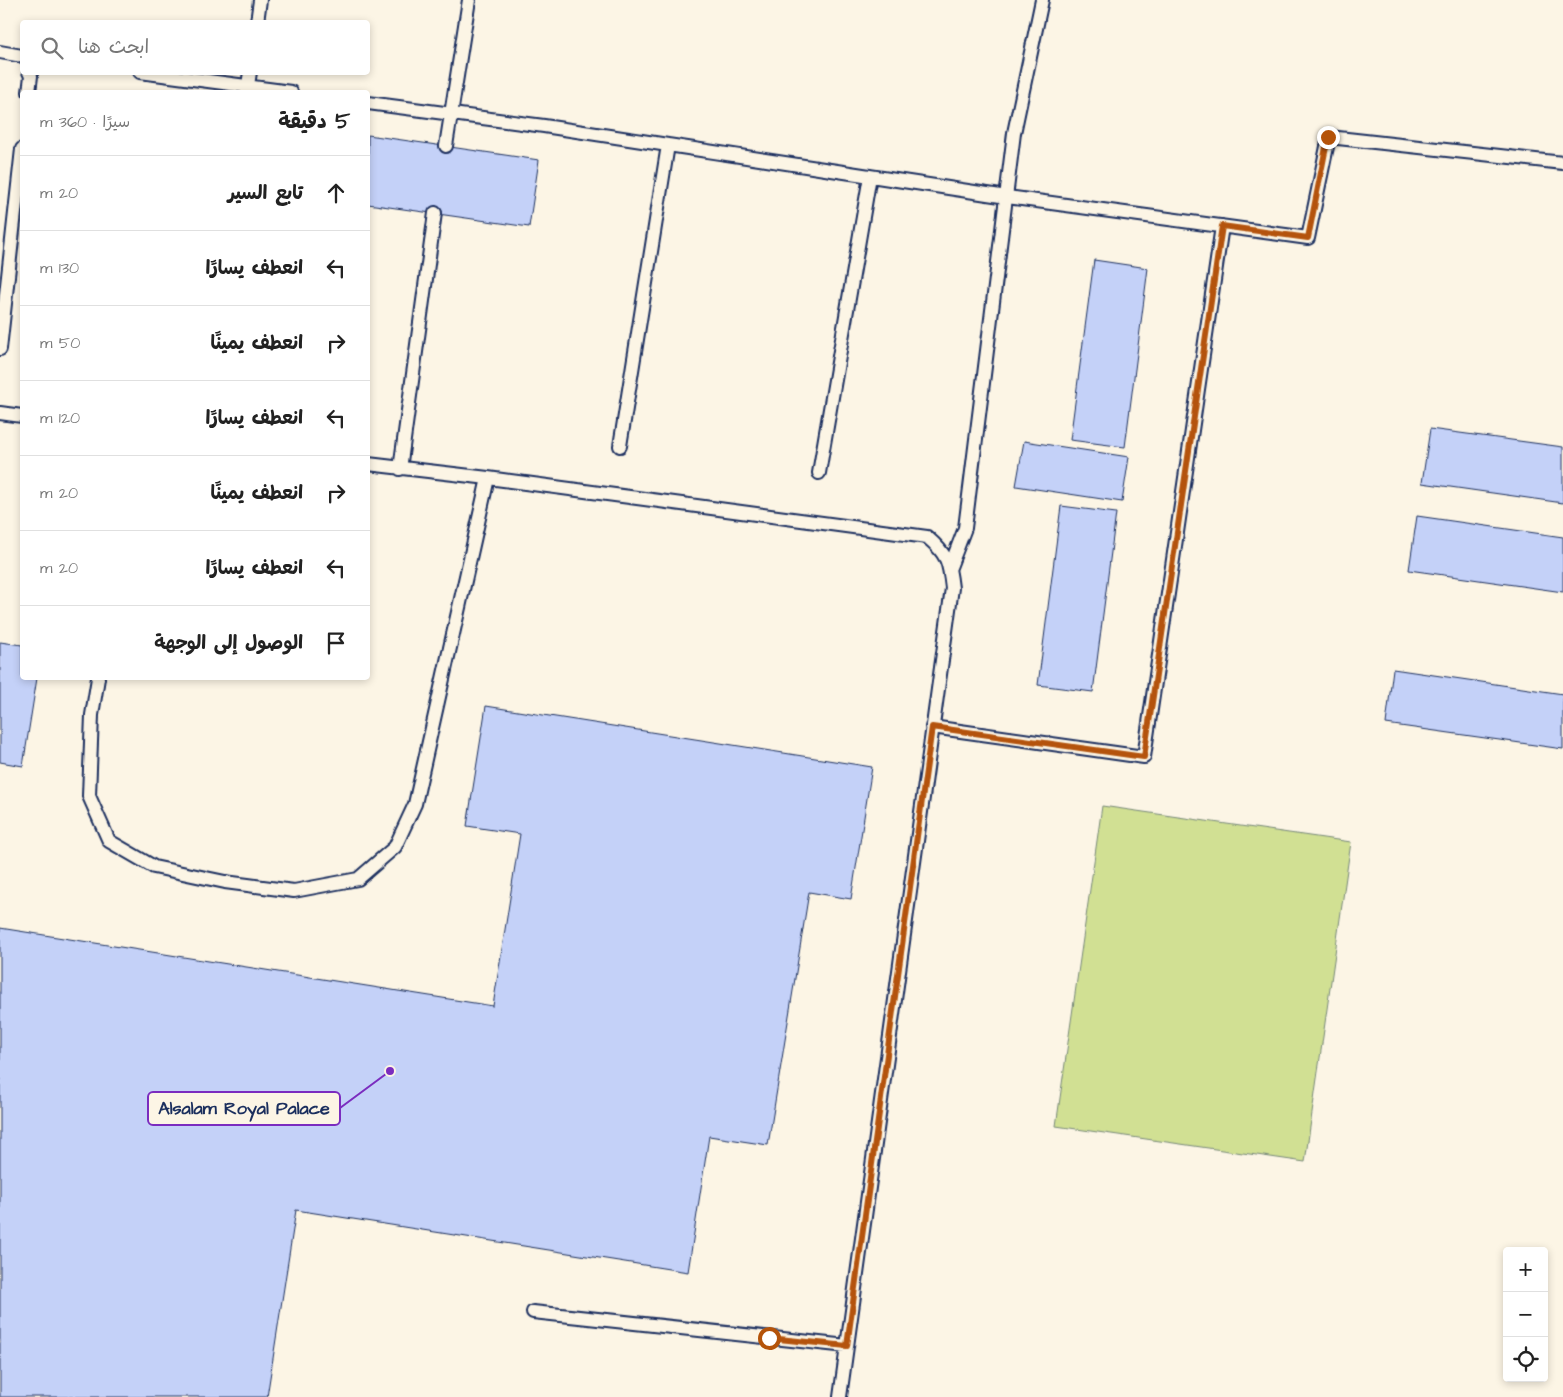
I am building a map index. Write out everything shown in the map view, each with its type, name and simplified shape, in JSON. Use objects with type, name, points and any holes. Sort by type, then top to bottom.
[{"type":"lane","points":[[257,20],[260,0]]},
{"type":"lane","points":[[446,146],[469,0]]},
{"type":"lane","points":[[950,567],[965,528],[1014,133],[1042,0]]},
{"type":"lane","points":[[0,52],[20,56]]},
{"type":"lane","points":[[29,90],[30,75]]},
{"type":"lane","points":[[158,75],[247,90],[250,75]]},
{"type":"lane","points":[[370,103],[544,126],[1007,197],[1308,238],[1328,137],[1563,163]]},
{"type":"lane","points":[[620,446],[668,145]]},
{"type":"lane","points":[[0,349],[20,167]]},
{"type":"lane","points":[[819,473],[870,176]]},
{"type":"lane","points":[[400,469],[435,213]]},
{"type":"lane","points":[[932,727],[1144,757],[1222,226]]},
{"type":"lane","points":[[0,413],[20,416]]},
{"type":"lane","points":[[370,464],[488,478],[927,537],[942,550],[950,567],[952,588],[840,1397]]},
{"type":"lane","points":[[98,680],[92,715],[89,796],[109,841],[154,867],[225,882],[294,892],[358,878],[396,846],[415,804],[488,478]]},
{"type":"lane","points":[[533,1312],[847,1346]]},
{"type":"green space","points":[[1102,806],[1351,842],[1305,1162],[1056,1126]]},
{"type":"building","points":[[370,135],[539,160],[529,227],[370,204]]},
{"type":"building","points":[[1094,260],[1148,268],[1125,447],[1070,440]]},
{"type":"building","points":[[1430,429],[1563,447],[1563,503],[1422,483]]},
{"type":"building","points":[[1024,441],[1129,457],[1122,502],[1016,486]]},
{"type":"building","points":[[1061,506],[1116,513],[1093,692],[1038,685]]},
{"type":"building","points":[[1417,516],[1563,537],[1563,592],[1409,570]]},
{"type":"building","points":[[0,642],[20,645],[20,680],[37,680],[23,766],[0,762]]},
{"type":"building","points":[[1393,669],[1563,694],[1563,749],[1386,724]]},
{"type":"building","points":[[486,706],[872,767],[851,899],[809,892],[768,1145],[709,1136],[688,1272],[296,1210],[267,1397],[0,1397],[0,928],[493,1006],[520,834],[467,826]]},
{"type":"place","name":"Alsalam Royal Palace","points":[[390,1071]]},
{"type":"route","points":[[769,1338],[847,1346],[932,727],[1144,757],[1222,226],[1308,238],[1328,137]]}]
